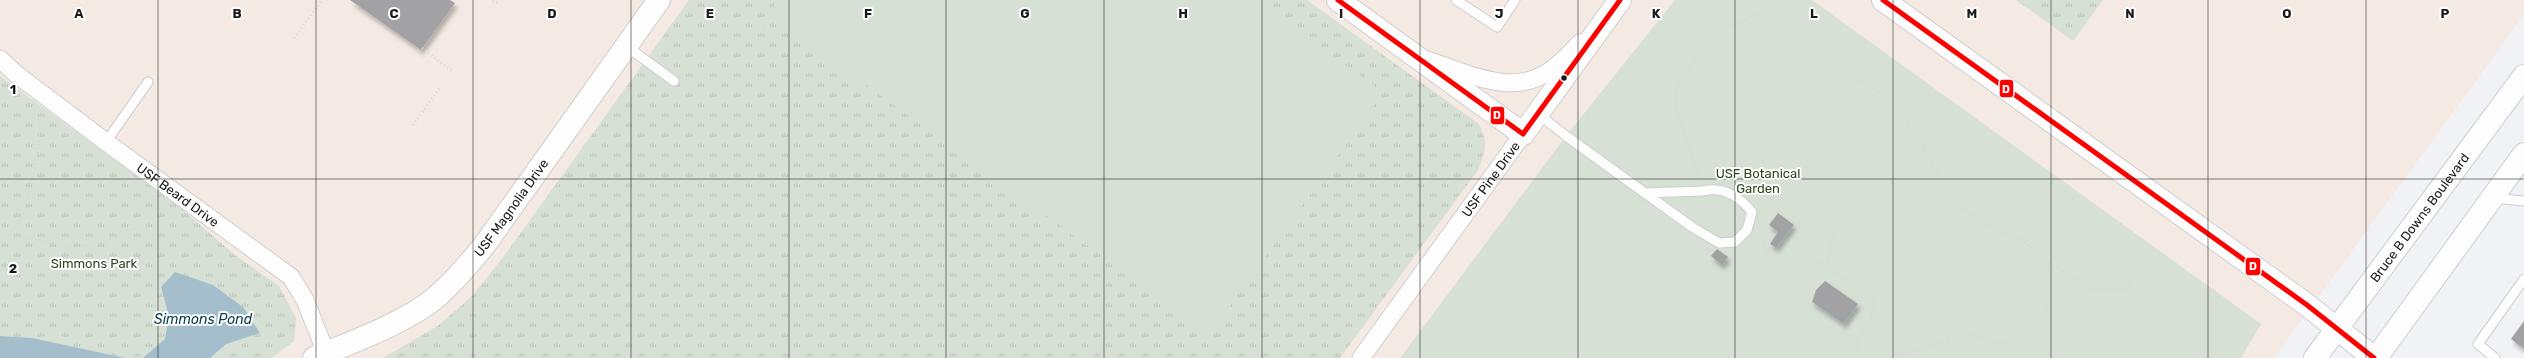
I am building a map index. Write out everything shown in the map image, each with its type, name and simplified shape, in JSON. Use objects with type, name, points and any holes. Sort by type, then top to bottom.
[{"type":"street","name":"USF Magnolia Drive","points":[[323,356],[405,317],[433,300],[465,269],[486,243],[659,0]]},
{"type":"street","points":[[1338,0],[1523,134]]},
{"type":"street","points":[[1882,0],[2105,158],[2375,358],[2524,154]]},
{"type":"street","points":[[1414,55],[1492,82],[1511,84],[1534,79],[1555,68],[1615,7]]},
{"type":"street","name":"USF Pine Drive","points":[[1361,358],[1615,7]]},
{"type":"street","name":"USF Beard Drive","points":[[0,59],[16,74],[106,142],[291,277],[305,300],[323,356]]},
{"type":"street","name":"Bruce B Downs Boulevard","points":[[2315,358],[2524,76]]},
{"type":"lane","points":[[1458,1],[1497,27],[1516,0]]},
{"type":"lane","points":[[626,46],[674,81]]},
{"type":"lane","points":[[106,142],[148,82]]},
{"type":"lane","points":[[1537,113],[1644,193],[1692,227],[1719,243],[1736,242],[1747,230],[1752,212],[1746,202],[1726,192],[1712,189],[1703,191],[1644,193]]},
{"type":"lane","points":[[2492,198],[2524,201]]},
{"type":"lane","points":[[2495,358],[2478,344],[2524,279]]},
{"type":"path","points":[[294,38],[322,0]]},
{"type":"path","points":[[493,0],[499,4]]},
{"type":"path","points":[[1703,191],[1675,105],[1678,86],[1694,60],[1728,26],[1761,13],[1775,13],[1801,29],[1826,50],[1844,71],[1887,97],[1908,118],[1912,134],[1921,144],[1938,172],[1938,188],[1974,216],[2020,239],[2048,263],[2095,290],[2127,289],[2132,281]]},
{"type":"path","points":[[762,30],[765,26]]},
{"type":"path","points":[[422,48],[452,70]]},
{"type":"path","points":[[413,125],[441,86]]},
{"type":"path","points":[[10,235],[26,209],[39,143],[39,121]]},
{"type":"path","points":[[1763,224],[1772,230],[1762,245],[1769,255]]},
{"type":"path","points":[[0,238],[10,235],[75,247],[102,243],[124,232],[148,225]]},
{"type":"path","points":[[1797,280],[1808,269],[1828,260],[1834,245],[1835,232]]},
{"type":"path","points":[[1828,260],[1835,273],[1875,296],[1871,320],[1855,344],[1862,358]]},
{"type":"path","points":[[1898,358],[1908,352],[1945,342],[1950,335],[1961,332],[1996,343],[2012,344],[2019,334],[2045,317],[2051,294],[2048,263]]},
{"type":"shaded area","points":[[0,0],[2524,0],[2524,15],[2274,358],[0,358]]},
{"type":"green space","points":[[689,0],[1307,0],[1479,124],[1484,136],[1485,147],[1478,170],[1340,358],[383,358],[439,325],[473,295],[504,256]]},
{"type":"green space","points":[[778,0],[1257,0],[1383,92],[1210,334],[768,14]]},
{"type":"green space","name":"USF Botanical Garden","points":[[1675,0],[1812,0],[2261,324],[2241,358],[1400,358],[1566,136]]},
{"type":"green space","points":[[2016,0],[2103,0],[2073,41]]},
{"type":"green space","name":"Simmons Park","points":[[0,76],[182,209],[236,256],[279,286],[296,318],[294,341],[271,358],[0,358]]},
{"type":"water","name":"Simmons Pond","points":[[175,272],[213,285],[243,307],[260,333],[226,344],[210,358],[143,358],[165,339],[169,316],[161,287]]},
{"type":"water","points":[[0,336],[32,338],[125,358],[0,358]]},
{"type":"building","points":[[350,0],[450,0],[455,3],[421,50]]},
{"type":"building","points":[[1778,213],[1794,225],[1776,248],[1770,244],[1778,232],[1769,225]]},
{"type":"building","points":[[1717,249],[1728,257],[1722,265],[1711,256]]},
{"type":"building","points":[[1825,281],[1858,304],[1844,324],[1812,302],[1816,290]]},
{"type":"building","points":[[2524,321],[2524,349],[2511,339]]},
{"type":"transit line","name":"D","points":[[1338,0],[1523,134],[1620,0]]},
{"type":"transit line","name":"D","points":[[1883,0],[2307,305],[2374,358]]}]
